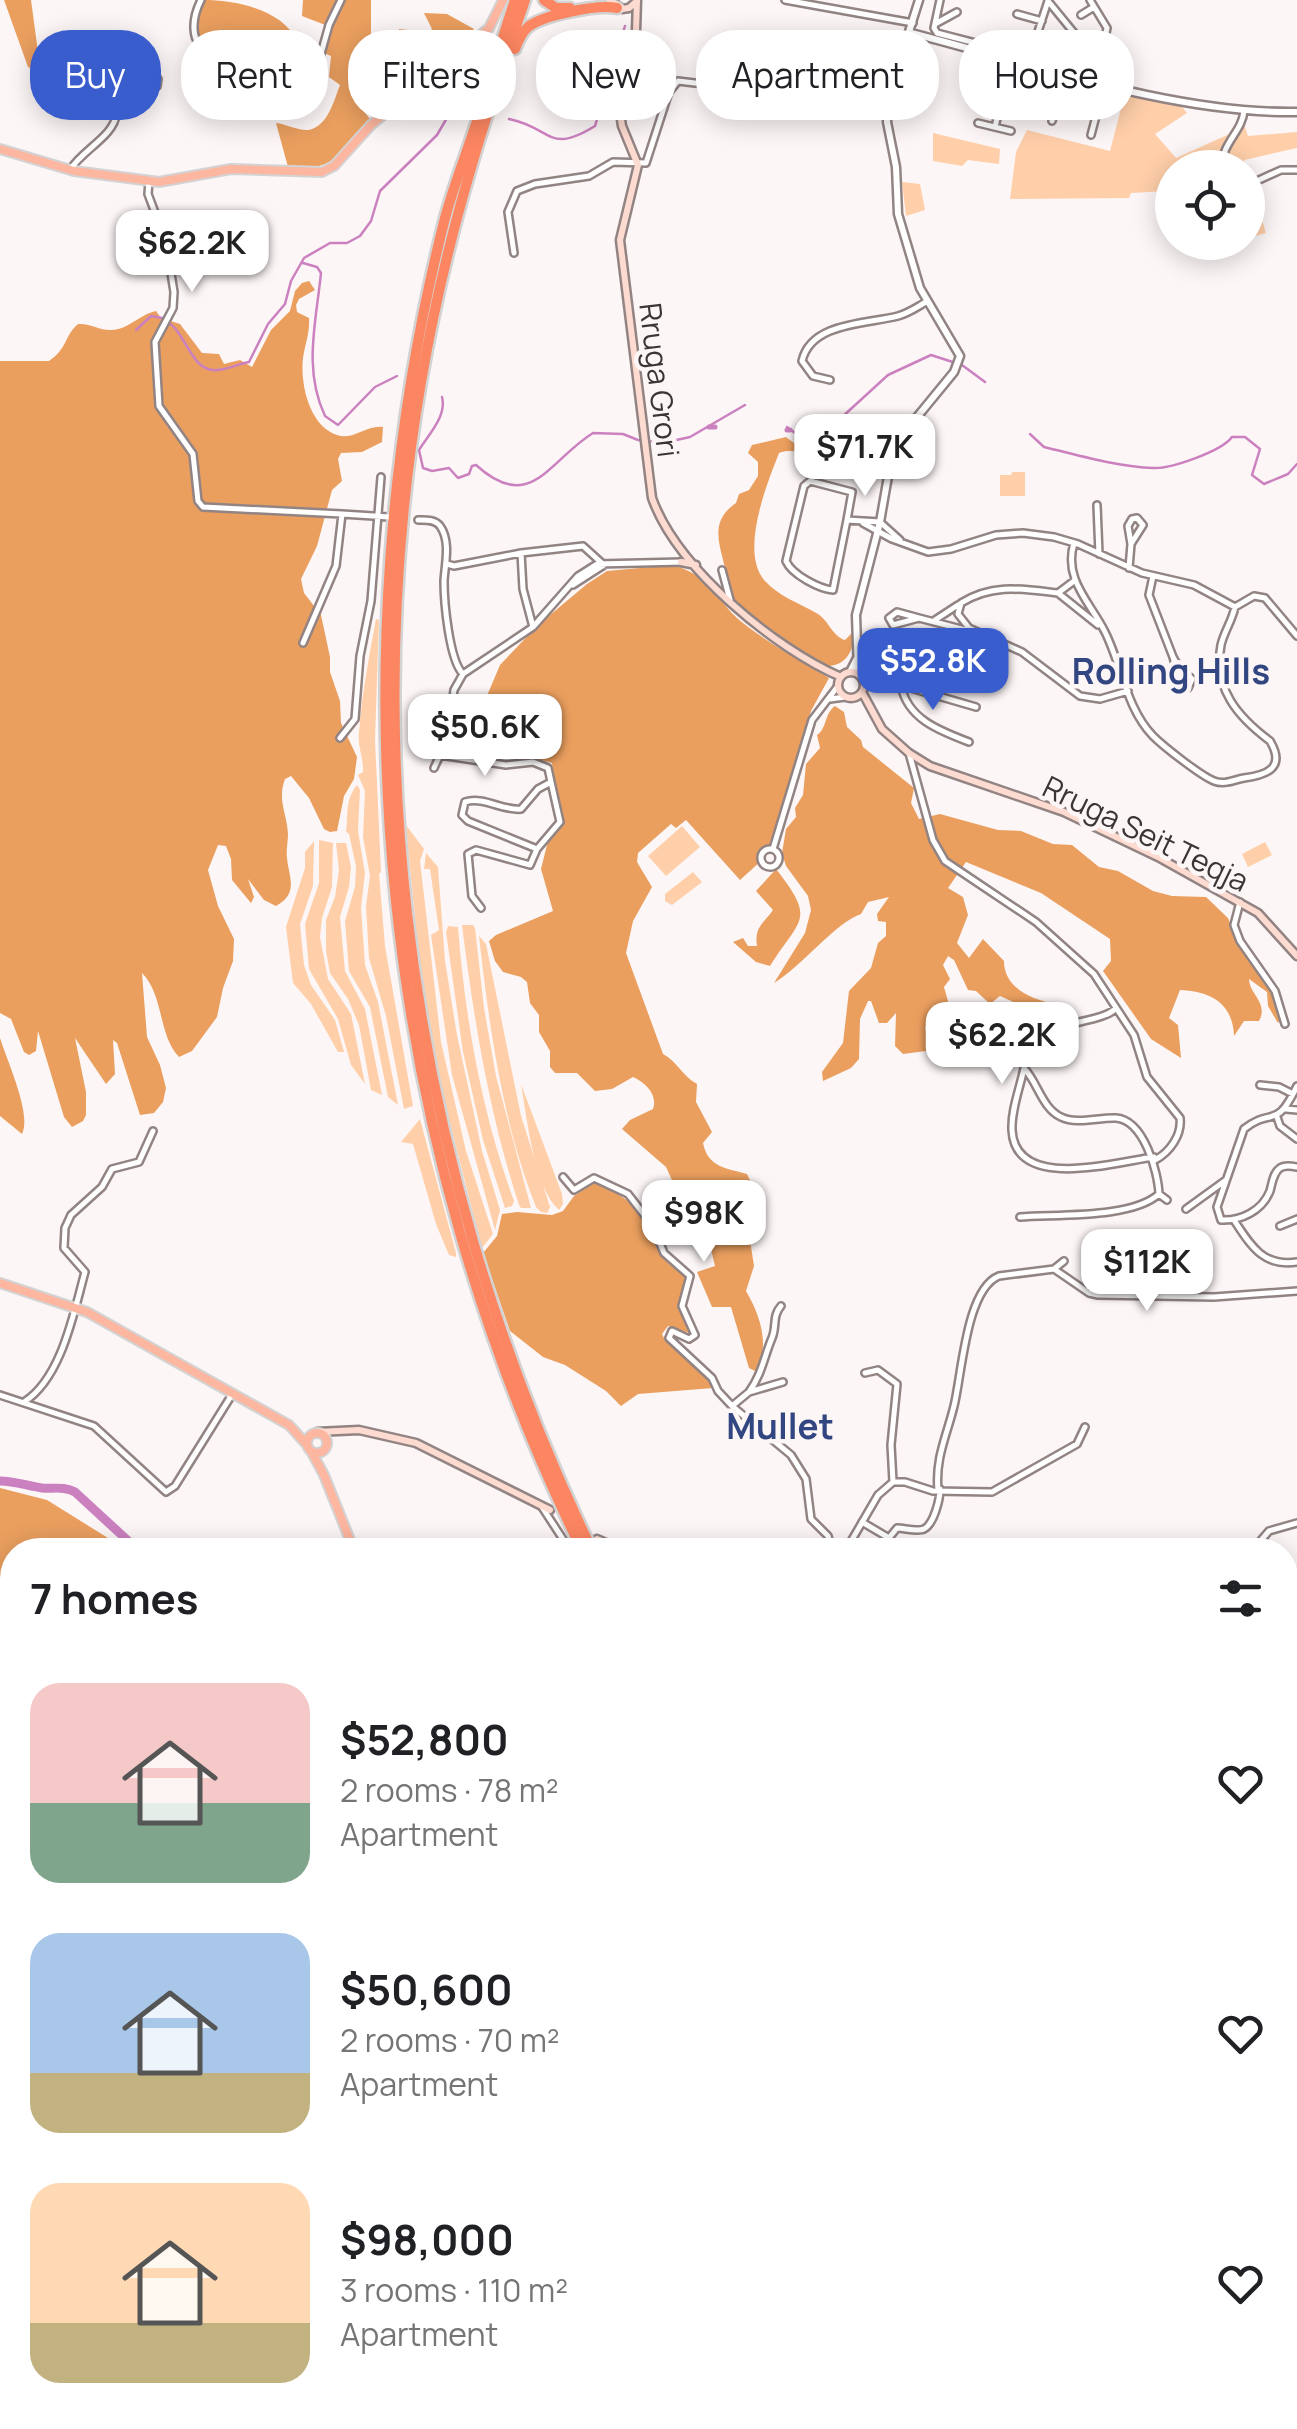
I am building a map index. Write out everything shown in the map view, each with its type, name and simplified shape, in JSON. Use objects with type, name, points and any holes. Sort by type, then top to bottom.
[{"type":"highway","points":[[515,0],[445,218],[406,422],[388,577],[385,784],[404,976],[441,1167],[462,1245],[499,1353],[577,1538]]},
{"type":"highway","points":[[515,30],[525,0]]},
{"type":"highway","points":[[544,0],[559,9],[600,0]]},
{"type":"highway","points":[[516,49],[531,25],[615,5]]},
{"type":"highway","points":[[486,120],[444,268],[408,472],[396,644],[400,850],[423,1032],[451,1163],[480,1270],[528,1402],[591,1538]]},
{"type":"main road","points":[[0,149],[70,170],[149,181],[166,182],[230,168],[294,173],[328,170],[341,161],[374,122],[489,28],[503,0]]},
{"type":"main road","points":[[615,5],[629,8],[637,0]]},
{"type":"main road","points":[[637,0],[636,28],[618,100],[622,126],[638,165]]},
{"type":"main road","points":[[615,5],[631,17],[636,28]]},
{"type":"main road","name":"Rruga Grori","points":[[638,165],[623,218],[620,254],[652,498],[682,558],[717,582],[751,620],[839,682]]},
{"type":"main road","points":[[857,674],[859,695],[845,697],[839,682],[857,674]]},
{"type":"main road","name":"Rruga Seit Teqja","points":[[859,695],[882,729],[908,753],[930,766],[1080,819],[1240,902],[1268,922],[1297,956]]},
{"type":"main road","points":[[0,1283],[78,1308],[289,1425],[327,1441]]},
{"type":"main road","points":[[289,1425],[313,1450]]},
{"type":"main road","points":[[313,1450],[336,1430]]},
{"type":"main road","points":[[349,1538],[308,1438],[315,1433],[359,1430],[416,1443],[550,1510]]},
{"type":"street","points":[[201,0],[192,29],[206,50],[218,52],[235,38],[248,40],[259,46],[278,69],[302,78],[317,68],[341,0]]},
{"type":"street","points":[[786,0],[913,23]]},
{"type":"street","points":[[911,30],[919,0]]},
{"type":"street","points":[[940,0],[935,24],[938,34],[959,40]]},
{"type":"street","points":[[1039,30],[1047,1]]},
{"type":"street","points":[[1047,1],[1071,30]]},
{"type":"street","points":[[1082,16],[1092,3],[1107,30]]},
{"type":"street","points":[[935,24],[958,12]]},
{"type":"street","points":[[1017,14],[1042,21]]},
{"type":"street","points":[[514,253],[508,212],[517,191],[535,184],[589,176],[613,162],[646,163],[669,92],[681,80],[696,82]]},
{"type":"street","points":[[1134,90],[1201,106],[1297,112]]},
{"type":"street","points":[[1225,150],[1230,135],[1242,124],[1244,110]]},
{"type":"street","points":[[70,170],[93,143],[111,130],[115,120]]},
{"type":"street","points":[[886,120],[896,167],[898,214],[926,302],[960,358],[954,372],[912,422],[886,476],[879,526],[856,615],[857,674],[976,707]]},
{"type":"street","points":[[995,127],[997,120]]},
{"type":"street","points":[[1092,135],[1096,120]]},
{"type":"street","points":[[978,123],[1011,131]]},
{"type":"street","points":[[1265,177],[1281,170],[1297,170]]},
{"type":"street","points":[[149,181],[148,194],[166,242],[174,292],[172,308],[155,342],[160,406],[192,454],[198,501],[203,506],[389,517]]},
{"type":"street","points":[[830,380],[813,376],[802,360],[820,335],[898,316],[926,302]]},
{"type":"street","points":[[340,738],[355,719],[360,656],[371,602],[380,478]]},
{"type":"street","points":[[810,481],[852,492],[847,520],[833,590],[790,568],[786,560],[804,486],[810,481]]},
{"type":"street","points":[[1097,505],[1098,554]]},
{"type":"street","points":[[304,643],[336,566],[342,514]]},
{"type":"street","points":[[1129,568],[1128,526],[1136,518],[1143,526],[1131,544]]},
{"type":"street","points":[[418,520],[440,525],[447,564],[444,579],[450,631],[457,668],[463,674]]},
{"type":"street","points":[[847,520],[879,526],[915,549],[933,552],[986,537],[1022,533],[1074,542],[1129,568],[1194,585],[1235,607]]},
{"type":"street","points":[[1074,542],[1070,564],[1074,581],[1104,629],[1146,728],[1204,776],[1222,783],[1255,778],[1268,773],[1276,758],[1272,744],[1253,731],[1238,713],[1222,680],[1221,646],[1235,607],[1254,596],[1265,598],[1297,636]]},
{"type":"street","points":[[447,564],[584,546],[604,565]]},
{"type":"street","points":[[522,553],[532,627]]},
{"type":"street","points":[[434,768],[450,727],[454,690],[463,674],[532,627],[578,576],[598,564],[682,558]]},
{"type":"street","points":[[717,582],[722,570],[730,600]]},
{"type":"street","points":[[1153,576],[1150,595],[1173,657],[1192,679],[1188,688],[1181,688],[1176,681],[1173,657]]},
{"type":"street","points":[[1058,592],[1074,581]]},
{"type":"street","points":[[935,620],[960,603],[1008,587],[1058,592],[1104,629]]},
{"type":"street","points":[[960,603],[960,618],[976,632]]},
{"type":"street","points":[[918,618],[896,626],[889,621],[895,612],[976,632],[1022,652],[1080,696],[1100,699],[1128,692]]},
{"type":"street","points":[[773,849],[812,720],[839,682]]},
{"type":"street","points":[[900,685],[903,698],[914,713],[970,742]]},
{"type":"street","points":[[830,699],[845,697]]},
{"type":"street","points":[[908,753],[932,840],[946,861],[1036,922],[1094,974],[1141,1050],[1147,1077],[1180,1118],[1178,1136],[1165,1154],[1154,1158],[1062,1168],[1028,1162],[1012,1134],[1024,1068],[1035,1034],[1060,1024],[1104,1017],[1114,1010]]},
{"type":"street","points":[[440,755],[506,765],[533,762],[543,764],[551,773],[560,822],[537,849],[530,865],[476,850],[468,854],[472,896],[481,908]]},
{"type":"street","points":[[537,849],[468,821],[462,810],[465,802],[474,800],[510,810],[521,809],[551,782]]},
{"type":"street","points":[[1240,902],[1234,925],[1240,941],[1275,991],[1285,1024]]},
{"type":"street","points":[[1024,1068],[1050,1110],[1062,1117],[1122,1118],[1154,1158],[1159,1194],[1167,1200]]},
{"type":"street","points":[[1260,1086],[1280,1086],[1293,1094]]},
{"type":"street","points":[[1297,1086],[1286,1109],[1277,1117],[1244,1129],[1217,1212],[1221,1220],[1234,1220],[1262,1204],[1280,1168],[1297,1166]]},
{"type":"street","points":[[1286,1109],[1297,1110]]},
{"type":"street","points":[[1277,1117],[1280,1126],[1297,1139]]},
{"type":"street","points":[[24,1402],[41,1388],[56,1362],[78,1308],[76,1297],[84,1272],[64,1248],[68,1221],[102,1187],[112,1169],[139,1162],[153,1131]]},
{"type":"street","points":[[563,1177],[574,1190],[594,1178],[611,1185],[628,1194],[650,1221],[664,1254],[690,1276],[682,1306],[695,1335],[689,1339],[674,1330],[669,1338],[712,1378],[732,1406],[798,1464],[806,1479],[811,1518],[829,1538]]},
{"type":"street","points":[[1186,1210],[1228,1178]]},
{"type":"street","points":[[1020,1217],[1132,1208],[1159,1194]]},
{"type":"street","points":[[1280,1226],[1297,1219]]},
{"type":"street","points":[[1234,1220],[1251,1244],[1270,1261],[1297,1262]]},
{"type":"street","points":[[862,1522],[889,1538],[897,1528],[922,1530],[928,1526],[940,1498],[936,1472],[942,1440],[954,1410],[958,1371],[982,1291],[991,1279],[999,1276],[1054,1270],[1064,1261]]},
{"type":"street","points":[[1054,1270],[1098,1296],[1214,1296],[1297,1290]]},
{"type":"street","points":[[732,1406],[749,1392],[763,1370],[765,1347],[772,1340],[775,1312],[781,1306]]},
{"type":"street","points":[[865,1373],[878,1370],[897,1384],[891,1445],[893,1482]]},
{"type":"street","points":[[749,1392],[783,1382]]},
{"type":"street","points":[[0,1396],[94,1426],[166,1492],[174,1486],[233,1393]]},
{"type":"street","points":[[853,1538],[878,1496],[893,1482],[926,1490],[983,1493],[1003,1488],[1077,1444],[1086,1427]]},
{"type":"street","points":[[540,1504],[562,1538]]},
{"type":"street","points":[[1264,1538],[1269,1531],[1297,1523]]},
{"type":"shaded area","points":[[4,0],[31,0],[35,30],[30,30],[28,67]]},
{"type":"shaded area","points":[[204,0],[230,2],[270,14],[290,30],[197,30]]},
{"type":"shaded area","points":[[303,0],[371,0],[371,30],[348,30],[348,120],[369,120],[329,162],[288,167],[276,123],[304,130],[315,128],[328,120],[340,85],[329,77],[328,42],[333,28],[302,16]]},
{"type":"shaded area","points":[[424,13],[447,14],[474,29],[431,30]]},
{"type":"shaded area","points":[[1134,95],[1182,107],[1187,113],[1155,134],[1169,150],[1155,150],[1155,192],[1131,193],[1129,198],[1010,199],[1016,152],[1027,130],[1110,151],[1118,120],[1134,120]]},
{"type":"shaded area","points":[[1245,127],[1248,136],[1297,132],[1297,148],[1265,155],[1265,150],[1194,150]]},
{"type":"shaded area","points":[[933,133],[1000,149],[999,164],[968,160],[962,166],[933,161]]},
{"type":"shaded area","points":[[902,182],[920,184],[925,210],[906,216]]},
{"type":"shaded area","points":[[309,281],[315,290],[296,305],[297,312],[309,318],[302,368],[313,413],[319,423],[337,435],[383,427],[382,442],[362,452],[341,453],[338,459],[342,481],[332,490],[317,546],[301,579],[304,593],[321,615],[330,672],[340,701],[341,723],[357,757],[354,779],[344,796],[337,831],[330,832],[324,829],[309,798],[291,776],[285,779],[282,800],[291,885],[288,896],[276,906],[264,900],[248,879],[254,897],[251,903],[232,880],[226,846],[218,845],[208,870],[218,906],[234,939],[233,961],[217,1017],[192,1051],[179,1057],[167,1038],[154,992],[142,973],[147,1037],[166,1088],[163,1102],[154,1113],[140,1115],[117,1043],[113,1040],[115,1074],[106,1084],[75,1038],[86,1092],[86,1115],[72,1127],[64,1117],[38,1031],[36,1051],[29,1055],[24,1052],[11,1019],[0,1013],[0,361],[49,361],[78,324],[116,330],[156,311],[161,318],[180,324],[202,353],[219,354],[224,364],[240,360],[252,367],[271,330],[290,311],[295,291]]},
{"type":"shaded area","points":[[873,422],[861,443],[840,458],[779,453],[758,518],[755,553],[765,581],[818,614],[841,638],[845,640],[853,632],[848,656],[839,664],[826,666],[760,624],[728,592],[718,532],[726,512],[758,476],[758,462],[748,453],[752,445],[786,437],[806,452],[845,431]]},
{"type":"shaded area","points":[[1025,472],[1025,496],[1000,496],[1000,475]]},
{"type":"shaded area","points":[[673,565],[707,583],[753,631],[829,678],[811,711],[770,846],[761,851],[760,862],[740,880],[686,820],[676,828],[671,824],[638,853],[637,862],[652,887],[633,921],[626,953],[663,1054],[697,1084],[696,1102],[712,1132],[703,1143],[709,1158],[719,1166],[747,1174],[753,1190],[753,1208],[740,1227],[748,1227],[754,1266],[746,1291],[763,1340],[757,1372],[749,1368],[731,1307],[712,1307],[697,1272],[715,1266],[707,1232],[691,1222],[666,1167],[622,1129],[630,1120],[653,1109],[650,1090],[633,1077],[612,1089],[595,1091],[577,1073],[555,1073],[550,1067],[550,1051],[539,1032],[539,1015],[530,1003],[527,982],[503,972],[489,941],[553,911],[541,869],[548,841],[559,820],[552,763],[520,754],[510,746],[519,724],[516,715],[508,710],[489,726],[475,724],[500,665],[538,625],[607,571]]},
{"type":"shaded area","points":[[376,619],[379,874],[385,946],[413,1106],[404,1109],[386,1016],[369,958],[366,906],[370,876],[363,837],[365,791],[358,775],[363,772],[359,732]]},
{"type":"shaded area","points":[[835,706],[844,712],[847,727],[863,747],[914,788],[911,803],[919,819],[940,814],[998,830],[1021,831],[1053,844],[1072,845],[1099,867],[1118,871],[1153,891],[1206,897],[1228,918],[1273,992],[1281,1018],[1278,1023],[1268,1006],[1267,992],[1249,979],[1261,1015],[1259,1021],[1244,1021],[1234,1036],[1229,1015],[1218,1001],[1180,990],[1169,1018],[1178,1025],[1181,1058],[1151,1039],[1103,971],[1111,961],[1110,939],[1041,893],[966,862],[948,888],[963,897],[968,915],[957,943],[969,958],[983,939],[1004,961],[1014,985],[1028,995],[1055,1004],[1056,1012],[1033,1031],[1025,1007],[1000,996],[990,1004],[976,991],[968,990],[954,960],[948,956],[943,965],[950,979],[944,987],[951,1012],[930,1018],[925,1028],[928,1038],[941,1049],[903,1054],[895,1046],[896,1013],[887,1023],[879,1023],[868,1001],[860,1019],[859,1059],[851,1068],[823,1081],[822,1072],[843,1043],[849,991],[871,968],[878,943],[886,936],[886,922],[878,921],[877,914],[889,897],[868,902],[861,914],[841,926],[774,983],[805,933],[811,910],[808,896],[786,866],[782,853],[786,829],[796,817],[795,808],[803,795],[806,764],[820,748],[817,735]]},
{"type":"shaded area","points":[[357,785],[358,831],[365,873],[361,908],[365,965],[378,1002],[398,1105],[388,1097],[370,1007],[349,971],[345,921],[355,887],[356,866],[346,832],[349,802]]},
{"type":"shaded area","points":[[406,825],[424,849],[420,861],[441,1042],[466,1151],[493,1234],[482,1248],[432,1053]]},
{"type":"shaded area","points":[[682,826],[700,847],[666,876],[648,856]]},
{"type":"shaded area","points":[[319,840],[333,843],[332,887],[320,937],[328,979],[351,1014],[365,1084],[351,1065],[338,1019],[309,969],[305,924],[319,883]]},
{"type":"shaded area","points":[[314,841],[313,886],[300,924],[304,965],[311,985],[335,1020],[344,1052],[338,1052],[311,1004],[293,983],[286,927],[305,868],[305,852]]},
{"type":"shaded area","points":[[1265,842],[1272,855],[1248,867],[1242,854]]},
{"type":"shaded area","points":[[336,843],[346,843],[351,867],[340,917],[345,971],[365,1009],[382,1095],[371,1090],[359,1025],[348,999],[330,973],[326,920],[339,870]]},
{"type":"shaded area","points":[[426,853],[438,867],[445,961],[457,1035],[482,1151],[500,1210],[495,1230],[452,1075],[431,935],[439,930],[430,869],[424,869]]},
{"type":"shaded area","points":[[776,869],[797,899],[800,919],[770,966],[756,962],[733,942],[743,938],[748,946],[757,946],[758,930],[773,910],[756,891]]},
{"type":"shaded area","points":[[693,872],[702,882],[672,905],[665,901],[665,894]]},
{"type":"shaded area","points":[[462,925],[475,928],[496,1076],[531,1208],[519,1205],[499,1136],[477,1032]]},
{"type":"shaded area","points":[[448,926],[458,927],[477,1066],[514,1201],[505,1208],[483,1140],[463,1052]]},
{"type":"shaded area","points":[[479,936],[486,944],[521,1116],[550,1207],[547,1213],[536,1207],[514,1141],[492,1038]]},
{"type":"shaded area","points":[[0,1038],[24,1114],[22,1134],[0,1116]]},
{"type":"shaded area","points":[[521,1084],[562,1194],[559,1210],[543,1186]]},
{"type":"shaded area","points":[[420,1119],[456,1257],[449,1255],[436,1224],[413,1144],[401,1142]]},
{"type":"shaded area","points":[[594,1183],[634,1206],[651,1228],[661,1254],[689,1279],[680,1305],[691,1331],[668,1326],[662,1334],[713,1388],[638,1394],[621,1406],[606,1391],[565,1365],[543,1357],[510,1331],[483,1253],[497,1236],[502,1214],[552,1215],[563,1211],[574,1196]]},
{"type":"shaded area","points":[[0,1488],[47,1500],[108,1538],[0,1538]]},
{"type":"waterway","points":[[512,120],[559,139],[595,126],[625,26]]},
{"type":"waterway","points":[[167,322],[195,359],[209,369],[249,362],[268,324],[285,304],[291,281],[304,258],[330,243],[347,243],[360,236],[371,221],[380,191],[437,135],[446,120]]},
{"type":"waterway","points":[[303,263],[317,267],[321,273],[313,363],[325,416],[338,425],[375,387],[397,376]]},
{"type":"waterway","points":[[136,330],[151,316],[162,318]]},
{"type":"waterway","points":[[787,427],[803,439],[818,439],[888,375],[931,355],[962,365],[985,382]]},
{"type":"waterway","points":[[442,397],[440,418],[419,450],[423,468],[449,468],[458,478],[469,474],[476,465],[511,485],[539,478],[593,433],[623,434],[663,443],[690,437],[745,405]]},
{"type":"waterway","points":[[709,427],[715,427]]},
{"type":"waterway","points":[[1030,434],[1044,447],[1153,468],[1207,453],[1232,437],[1245,437],[1260,449],[1252,475],[1264,484],[1288,474],[1297,464]]},
{"type":"waterway","points":[[0,1481],[75,1492],[125,1538]]},
{"type":"district","name":"Rolling Hills","points":[[1171,671]]},
{"type":"district","name":"Mullet","points":[[780,1426]]}]
